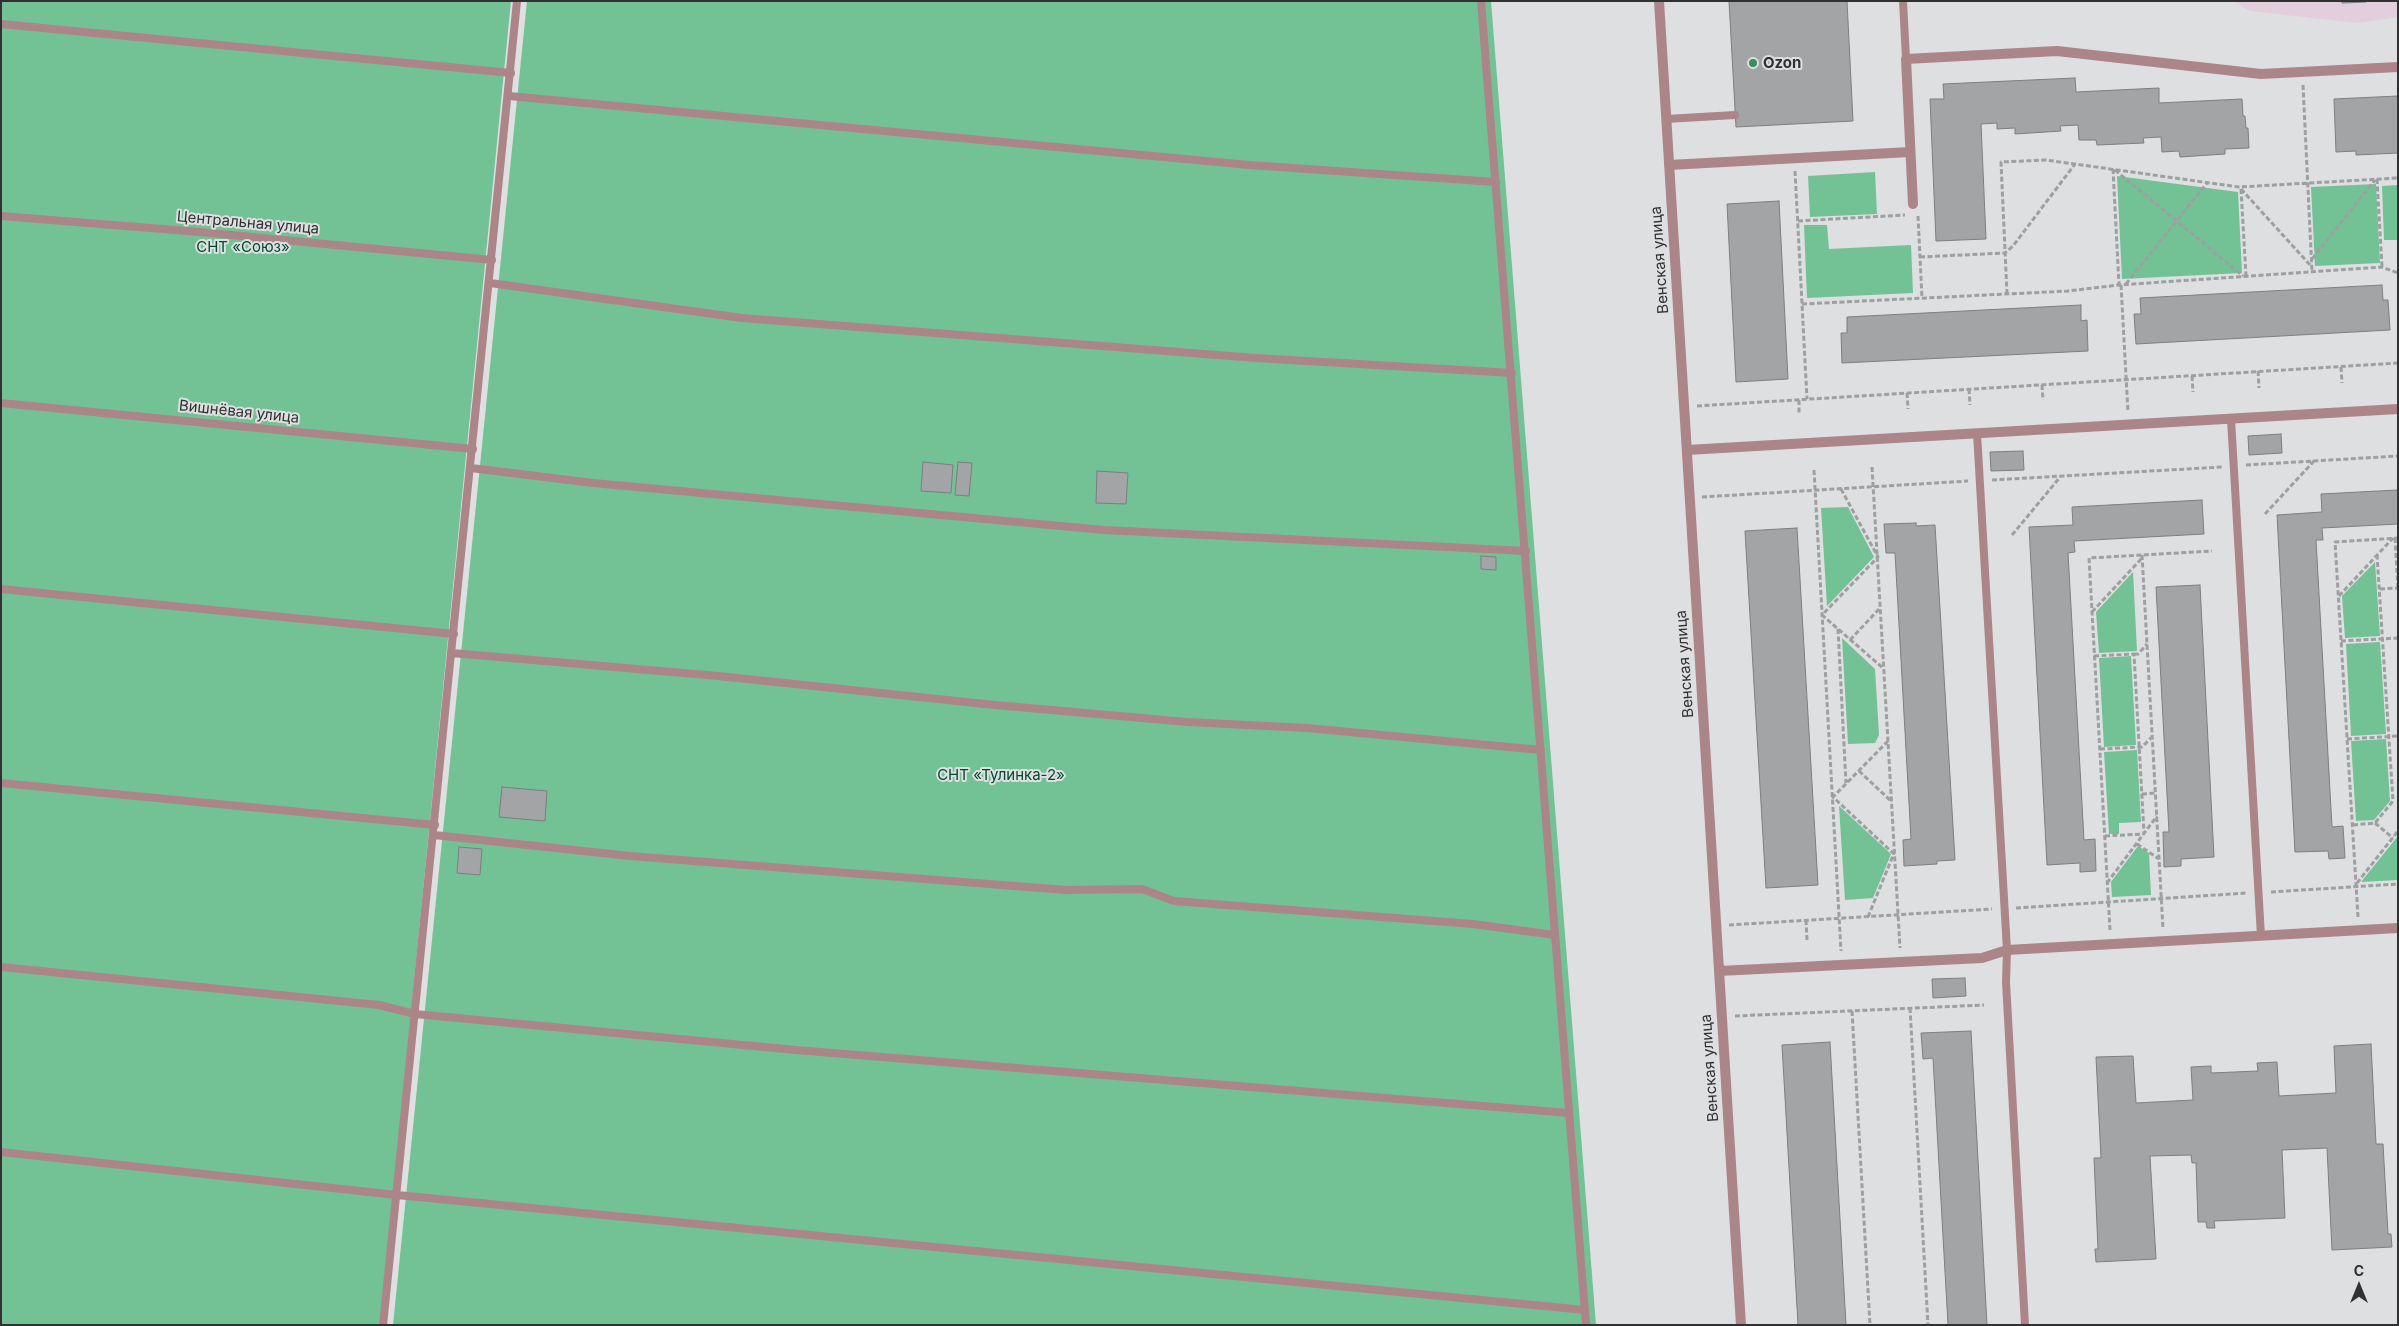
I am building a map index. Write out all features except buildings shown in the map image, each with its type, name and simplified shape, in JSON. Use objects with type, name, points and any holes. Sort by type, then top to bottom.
[{"type":"street","name":"Венская улица","points":[[1659,1],[1741,1325]]},
{"type":"street","points":[[1913,204],[1906,59],[2057,51],[2260,74],[2398,67]]},
{"type":"street","points":[[1669,165],[1910,152]]},
{"type":"street","points":[[1686,450],[2398,409]]},
{"type":"street","points":[[1719,971],[1982,958],[2007,950],[2398,928]]},
{"type":"lane","points":[[383,1325],[518,1]]},
{"type":"lane","points":[[1481,1],[1586,1325]]},
{"type":"lane","points":[[1903,1],[1906,59]]},
{"type":"lane","points":[[1,24],[511,73]]},
{"type":"lane","points":[[509,96],[1249,165],[1496,182]]},
{"type":"lane","points":[[1666,119],[1735,115]]},
{"type":"lane","name":"Центральная улица","points":[[1,216],[200,232],[492,260]]},
{"type":"lane","points":[[490,283],[742,318],[1256,358],[1512,373]]},
{"type":"lane","name":"Вишнёвая улица","points":[[1,403],[473,449]]},
{"type":"lane","points":[[2231,419],[2261,936]]},
{"type":"lane","points":[[1977,434],[2007,950],[2006,982],[2026,1325]]},
{"type":"lane","points":[[471,468],[593,483],[1104,530],[1526,550]]},
{"type":"lane","points":[[1,589],[454,634]]},
{"type":"lane","points":[[452,653],[718,676],[1168,720],[1307,728],[1541,750]]},
{"type":"lane","points":[[1,783],[435,826]]},
{"type":"lane","points":[[434,834],[640,856],[1036,888],[1066,890],[1142,889],[1174,900],[1473,924],[1555,935]]},
{"type":"lane","points":[[1,967],[379,1005],[415,1014],[796,1050],[1569,1113]]},
{"type":"lane","points":[[1,1152],[397,1195],[1585,1310]]},
{"type":"path","points":[[2302,71],[2312,272]]},
{"type":"path","points":[[1794,158],[1806,399]]},
{"type":"path","points":[[2007,294],[2000,162],[2046,160],[2241,188],[2398,178]]},
{"type":"path","points":[[1920,257],[2005,253],[2013,246],[2075,164]]},
{"type":"path","points":[[2114,169],[2245,276]]},
{"type":"path","points":[[2114,169],[2129,425]]},
{"type":"path","points":[[2312,260],[2376,180]]},
{"type":"path","points":[[2376,180],[2382,267]]},
{"type":"path","points":[[2122,284],[2208,182]]},
{"type":"path","points":[[2241,188],[2312,266]]},
{"type":"path","points":[[2241,188],[2245,276]]},
{"type":"path","points":[[1913,204],[1918,215],[1922,298]]},
{"type":"path","points":[[1798,221],[1918,215]]},
{"type":"path","points":[[1802,304],[2068,291],[2122,284],[2382,267],[2398,273]]},
{"type":"path","points":[[1684,407],[2398,363]]},
{"type":"path","points":[[2341,366],[2342,383]]},
{"type":"path","points":[[2258,372],[2259,388]]},
{"type":"path","points":[[2192,376],[2193,392]]},
{"type":"path","points":[[2042,385],[2043,400]]},
{"type":"path","points":[[1969,389],[1970,405]]},
{"type":"path","points":[[1907,393],[1908,408]]},
{"type":"path","points":[[1799,400],[1799,415]]},
{"type":"path","points":[[1689,498],[2398,456]]},
{"type":"path","points":[[2265,514],[2314,461]]},
{"type":"path","points":[[1872,467],[1901,962]]},
{"type":"path","points":[[1814,470],[1842,965]]},
{"type":"path","points":[[2012,535],[2061,476]]},
{"type":"path","points":[[1841,489],[1878,557]]},
{"type":"path","points":[[2339,596],[2395,538]]},
{"type":"path","points":[[2380,589],[2398,588],[2395,538]]},
{"type":"path","points":[[2359,930],[2335,542],[2395,538]]},
{"type":"path","points":[[2110,944],[2089,558],[2212,551]]},
{"type":"path","points":[[2375,823],[2392,802],[2378,555]]},
{"type":"path","points":[[2092,612],[2142,556]]},
{"type":"path","points":[[2142,556],[2164,942]]},
{"type":"path","points":[[1822,615],[1878,557]]},
{"type":"path","points":[[1850,640],[1880,608]]},
{"type":"path","points":[[1822,615],[1884,670]]},
{"type":"path","points":[[1838,629],[1846,783]]},
{"type":"path","points":[[2341,641],[2398,638]]},
{"type":"path","points":[[2094,656],[2138,654],[2147,643]]},
{"type":"path","points":[[2134,654],[2144,834]]},
{"type":"path","points":[[2100,750],[2142,747],[2152,736]]},
{"type":"path","points":[[2347,739],[2398,736]]},
{"type":"path","points":[[1832,798],[1888,741]]},
{"type":"path","points":[[1859,771],[1892,802]]},
{"type":"path","points":[[2142,794],[2156,793]]},
{"type":"path","points":[[1832,798],[1894,854]]},
{"type":"path","points":[[2392,802],[2398,806]]},
{"type":"path","points":[[2107,883],[2157,816]]},
{"type":"path","points":[[2353,824],[2375,823],[2392,838]]},
{"type":"path","points":[[2356,885],[2398,831]]},
{"type":"path","points":[[2104,836],[2144,834]]},
{"type":"path","points":[[2137,844],[2159,859]]},
{"type":"path","points":[[1868,917],[1894,854]]},
{"type":"path","points":[[1716,926],[2259,893],[2356,885],[2398,884]]},
{"type":"path","points":[[1806,920],[1807,940]]},
{"type":"path","points":[[1722,1017],[1984,1004]]},
{"type":"path","points":[[1910,1008],[1928,1325]]},
{"type":"path","points":[[1852,1011],[1870,1325]]},
{"type":"shaded area","points":[[2232,1],[2398,1],[2398,17],[2357,23],[2250,11]]},
{"type":"green space","name":"СНТ «Союз»","points":[[1,1],[511,1],[380,1325],[1,1325]]},
{"type":"green space","name":"СНТ «Тулинка-2»","points":[[527,1],[1491,1],[1596,1325],[393,1325]]},
{"type":"green space","points":[[1875,172],[1877,214],[1810,217],[1808,176]]},
{"type":"green space","points":[[2117,176],[2238,192],[2242,273],[2122,279]]},
{"type":"green space","points":[[2376,184],[2380,263],[2315,266],[2311,187]]},
{"type":"green space","points":[[2398,185],[2398,240],[2384,240],[2382,186]]},
{"type":"green space","points":[[1804,225],[1827,225],[1829,249],[1911,245],[1913,293],[1807,298]]},
{"type":"green space","points":[[1848,507],[1874,557],[1827,606],[1821,508]]},
{"type":"green space","points":[[2375,562],[2380,636],[2345,638],[2342,596]]},
{"type":"green space","points":[[2133,572],[2137,651],[2099,653],[2096,612]]},
{"type":"green space","points":[[1842,638],[1875,669],[1879,735],[1875,743],[1848,744]]},
{"type":"green space","points":[[2380,642],[2386,734],[2351,736],[2346,644]]},
{"type":"green space","points":[[2131,656],[2136,745],[2104,747],[2099,658]]},
{"type":"green space","points":[[2386,739],[2390,801],[2374,820],[2356,821],[2351,741]]},
{"type":"green space","points":[[2137,750],[2141,822],[2119,823],[2119,834],[2109,834],[2104,752]]},
{"type":"green space","points":[[1839,806],[1891,854],[1873,898],[1845,900]]},
{"type":"green space","points":[[2398,836],[2398,880],[2361,882]]},
{"type":"green space","points":[[2138,846],[2149,853],[2151,895],[2112,897],[2111,882]]},
{"type":"place","name":"Ozon","points":[[1753,63]]}]
